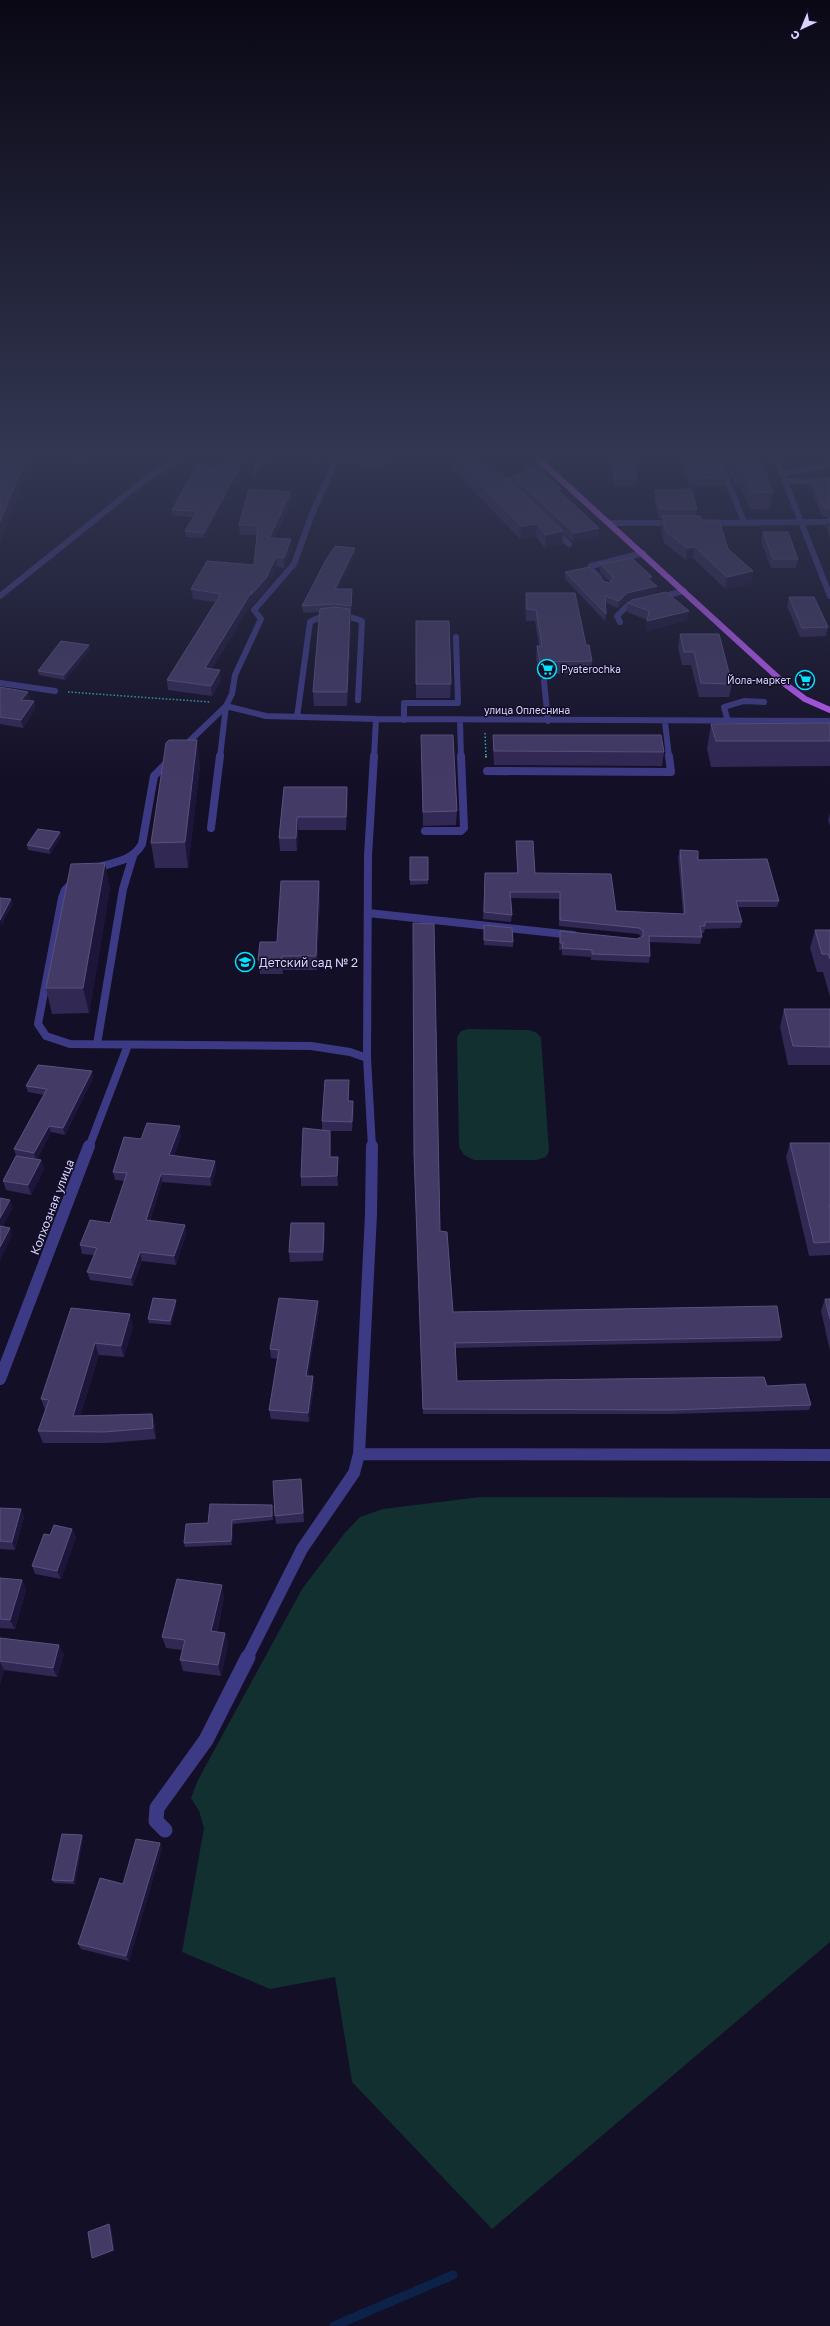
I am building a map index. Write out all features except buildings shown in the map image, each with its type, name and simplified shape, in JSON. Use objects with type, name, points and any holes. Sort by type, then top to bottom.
[{"type":"main road","points":[[658,567],[785,684],[806,699],[830,710]]},
{"type":"street","points":[[0,596],[37,567]]},
{"type":"street","points":[[292,567],[254,610],[261,619],[236,675],[232,694],[226,706],[154,776],[142,844],[139,851],[133,856],[91,870],[79,876],[64,890],[38,1024],[44,1036],[61,1043],[312,1046],[350,1052],[367,1058]]},
{"type":"street","points":[[591,567],[590,569],[603,582]]},
{"type":"street","points":[[818,567],[830,596]]},
{"type":"street","points":[[620,622],[618,616],[628,605],[684,591]]},
{"type":"street","points":[[297,717],[310,622],[319,617],[350,617],[362,621],[358,700]]},
{"type":"street","points":[[404,720],[404,703],[458,703],[456,637]]},
{"type":"street","points":[[544,681],[548,721]]},
{"type":"street","points":[[0,683],[55,691]]},
{"type":"street","points":[[728,722],[724,707],[744,701],[764,702]]},
{"type":"street","points":[[211,828],[226,706]]},
{"type":"street","name":"улица Оплеснина","points":[[226,706],[266,716],[404,720],[664,722],[830,721]]},
{"type":"street","points":[[165,1830],[158,1826],[155,1819],[157,1808],[206,1740],[302,1549],[354,1473],[359,1454],[372,1199],[372,1146],[367,1058],[368,856],[376,719]]},
{"type":"street","points":[[425,831],[461,831],[464,828],[460,720]]},
{"type":"street","points":[[487,771],[671,772],[664,722]]},
{"type":"street","points":[[97,1044],[123,889],[133,856]]},
{"type":"street","points":[[368,914],[585,937]]},
{"type":"street","name":"Колхозная улица","points":[[0,1379],[128,1045]]},
{"type":"street","points":[[359,1454],[830,1455]]},
{"type":"path","points":[[55,691],[147,697],[226,706]]},
{"type":"path","points":[[484,720],[487,771]]},
{"type":"green space","points":[[468,1029],[529,1030],[537,1033],[541,1038],[549,1151],[546,1157],[536,1160],[474,1160],[464,1155],[459,1147],[457,1037],[461,1031]]},
{"type":"green space","points":[[480,1497],[830,1498],[830,1942],[492,2229],[352,2082],[335,1977],[270,1989],[182,1952],[204,1828],[199,1811],[191,1798],[198,1780],[302,1589],[344,1534],[360,1517],[383,1509]]},
{"type":"waterway","points":[[334,2326],[453,2275]]},
{"type":"place","name":"Pyaterochka","points":[[547,669]]},
{"type":"place","name":"Йола-маркет","points":[[805,680]]},
{"type":"place","name":"Детский сад № 2","points":[[245,962]]}]
